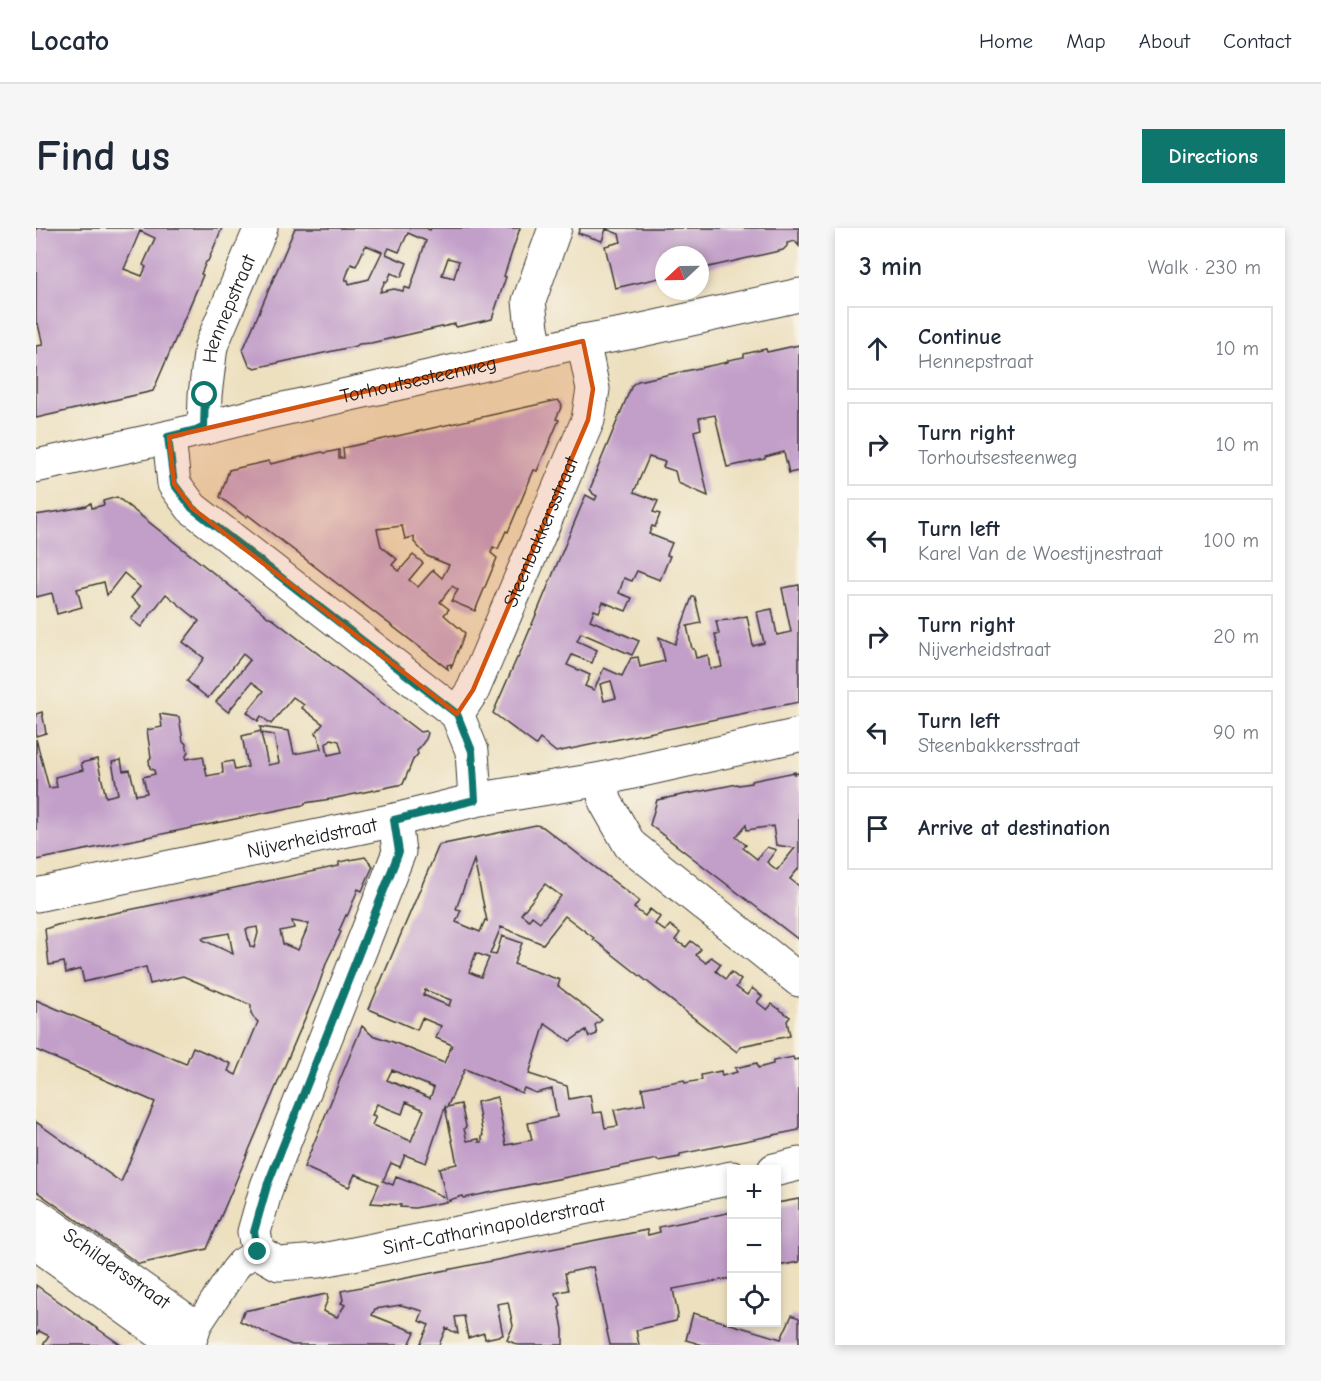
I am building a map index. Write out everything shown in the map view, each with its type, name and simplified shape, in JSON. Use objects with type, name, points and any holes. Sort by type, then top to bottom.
[{"type":"street","name":"Hennepstraat","points":[[204,428],[205,395],[211,346],[261,228]]},
{"type":"street","points":[[537,353],[530,301],[555,228]]},
{"type":"street","name":"Torhoutsesteenweg","points":[[36,466],[583,341],[799,295]]},
{"type":"street","name":"Steenbakkersstraat","points":[[457,714],[472,690],[588,420],[593,389],[583,341]]},
{"type":"street","points":[[168,437],[174,484],[192,508],[457,714],[472,751],[475,800]]},
{"type":"street","name":"Nijverheidstraat","points":[[36,895],[394,820],[475,800],[602,779],[799,735]]},
{"type":"street","points":[[602,779],[605,801],[630,845],[799,980]]},
{"type":"street","points":[[189,1338],[241,1262],[258,1252],[254,1232],[267,1186],[399,852],[394,820]]},
{"type":"street","points":[[781,1168],[799,1164]]},
{"type":"street","name":"Sint-Catharinapolderstraat","points":[[258,1252],[279,1264],[318,1261],[727,1179]]},
{"type":"street","name":"Schildersstraat","points":[[36,1211],[189,1338]]},
{"type":"street","name":"Schildersstraat","points":[[36,1243],[189,1338]]},
{"type":"highlighted area","points":[[583,341],[593,389],[588,420],[473,690],[457,714],[192,508],[174,484],[169,437]]},
{"type":"building","points":[[36,228],[222,228],[153,391],[36,418],[36,346],[43,345],[38,324],[36,324]],"holes":[[[140,231],[155,238],[143,265],[146,267],[142,276],[124,269]]]},
{"type":"building","points":[[295,228],[426,228],[430,230],[431,228],[520,228],[492,319],[456,327],[455,324],[255,368],[249,365],[243,350]],"holes":[[[408,233],[426,241],[410,289],[404,287],[403,291],[394,289],[380,292],[391,273],[401,277],[407,263],[386,254],[389,248],[399,252]],[[366,245],[382,252],[369,279],[349,284],[348,280],[345,280],[351,264],[356,266]],[[448,258],[459,261],[454,278],[442,275]]]},
{"type":"building","points":[[580,228],[799,228],[799,246],[795,241],[787,243],[783,250],[709,267],[709,246],[655,246],[655,279],[615,288],[605,246],[621,242],[619,234],[606,229],[602,241],[578,233]]},
{"type":"building","points":[[799,345],[799,471],[789,473],[784,452],[765,457],[765,459],[727,467],[715,415],[699,418],[701,429],[694,431],[708,496],[678,483],[675,471],[663,467],[665,462],[649,457],[634,492],[658,501],[653,512],[660,514],[655,527],[652,526],[649,534],[672,543],[667,555],[670,556],[660,580],[637,571],[632,581],[624,578],[619,593],[632,598],[626,611],[603,602],[599,612],[594,610],[590,620],[639,641],[632,655],[581,633],[577,641],[597,650],[592,663],[572,655],[567,665],[590,675],[585,686],[594,690],[604,668],[622,676],[631,658],[638,657],[640,667],[665,661],[659,637],[675,644],[692,597],[695,597],[701,623],[687,626],[692,649],[694,649],[696,658],[708,655],[710,669],[722,667],[715,634],[719,634],[716,621],[747,616],[753,646],[764,643],[757,612],[772,609],[777,635],[791,632],[782,588],[799,585],[799,702],[556,752],[540,739],[536,745],[493,713],[585,497],[586,495],[595,500],[597,496],[590,489],[632,385],[638,381],[728,362],[728,360],[744,357],[744,354],[766,349],[767,352]],"holes":[[[611,681],[616,698],[604,701],[600,684]]]},
{"type":"building","points":[[558,400],[562,405],[556,419],[559,420],[537,471],[534,470],[508,532],[506,531],[498,549],[493,547],[491,553],[497,558],[475,611],[451,601],[458,590],[452,586],[440,602],[449,609],[444,615],[465,633],[451,668],[451,664],[447,665],[448,669],[248,515],[246,517],[220,497],[229,470],[339,450],[339,458],[344,458],[343,448]],"holes":[[[402,526],[405,539],[414,537],[414,542],[427,556],[449,565],[442,578],[433,570],[418,587],[409,580],[423,563],[413,555],[399,571],[392,565],[397,559],[381,546],[377,529]]]},
{"type":"building","points":[[117,497],[268,617],[420,732],[428,733],[417,751],[418,754],[403,784],[36,860],[36,739],[49,788],[57,787],[55,777],[83,770],[81,763],[97,759],[106,797],[118,794],[112,762],[121,760],[123,771],[130,770],[136,795],[147,793],[143,777],[155,774],[150,768],[151,757],[147,730],[162,727],[160,714],[179,717],[183,741],[188,752],[186,759],[203,756],[207,776],[223,773],[222,763],[233,761],[235,770],[248,767],[242,736],[261,731],[260,727],[289,731],[294,754],[321,749],[318,735],[315,734],[323,724],[302,708],[304,705],[293,697],[271,724],[261,716],[258,721],[247,712],[264,691],[252,682],[228,712],[216,702],[250,660],[243,654],[208,698],[187,681],[204,658],[183,642],[199,621],[166,594],[141,627],[131,619],[141,606],[131,598],[140,587],[124,573],[107,595],[104,582],[77,589],[82,607],[57,614],[52,593],[36,597],[36,515],[87,506],[91,503],[92,508],[104,505],[103,501]],"holes":[[[261,733],[274,735],[279,763],[268,765]],[[331,739],[339,741],[342,752],[328,755],[326,744]]]},
{"type":"building","points":[[42,712],[46,733],[36,736],[36,714]]},
{"type":"building","points":[[799,773],[799,868],[790,879],[799,886],[799,940],[650,825],[657,800],[751,783],[751,781]],"holes":[[[746,825],[747,830],[773,826],[776,845],[795,848],[777,870],[767,862],[776,850],[767,847],[757,859],[743,848],[746,845],[736,837]]]},
{"type":"building","points":[[536,825],[543,827],[639,901],[634,908],[645,916],[650,909],[660,917],[655,924],[665,931],[670,925],[680,933],[675,940],[686,947],[691,941],[701,949],[696,955],[706,963],[711,957],[721,964],[716,971],[726,979],[731,972],[741,980],[736,987],[747,995],[752,988],[762,996],[757,1002],[767,1010],[772,1004],[790,1017],[787,1021],[790,1036],[741,1046],[737,1052],[565,916],[543,944],[501,927],[490,954],[496,955],[502,936],[522,943],[514,964],[560,980],[558,986],[602,1020],[595,1025],[597,1034],[589,1037],[586,1030],[570,1041],[545,1024],[529,1074],[567,1086],[569,1099],[590,1095],[593,1113],[602,1112],[605,1128],[618,1126],[614,1110],[645,1104],[642,1088],[684,1080],[685,1083],[702,1080],[701,1075],[721,1071],[722,1076],[737,1072],[735,1068],[757,1063],[758,1068],[773,1064],[773,1061],[793,1057],[794,1060],[799,1059],[799,1130],[680,1154],[680,1157],[658,1161],[657,1159],[464,1198],[463,1196],[415,1208],[371,1203],[379,1184],[355,1174],[349,1187],[304,1167],[362,1026],[372,1035],[444,1063],[452,1045],[436,1038],[441,1026],[422,1018],[417,1030],[369,1009],[439,845]],"holes":[[[474,860],[487,921],[485,920],[480,932],[456,922],[461,910],[456,909]],[[545,884],[561,896],[540,922],[532,916],[529,920],[521,914]],[[476,953],[489,958],[481,977],[469,972]],[[425,990],[451,1000],[449,1006],[423,995]],[[465,1069],[522,1093],[524,1088],[536,1093],[552,1089],[557,1117],[528,1123],[532,1140],[506,1145],[497,1097],[477,1102],[482,1142],[479,1142],[479,1139],[467,1141],[461,1104],[447,1107]],[[392,1070],[434,1088],[430,1098],[387,1080]],[[406,1102],[424,1110],[411,1141],[372,1125],[376,1116],[372,1115],[377,1104],[402,1114]],[[445,1107],[457,1164],[439,1168],[446,1198],[396,1177],[393,1185],[383,1181],[391,1163],[400,1167],[405,1155],[426,1163]]]},
{"type":"building","points":[[365,857],[373,866],[362,891],[358,889],[339,931],[341,932],[327,961],[317,990],[207,1249],[139,1264],[36,1191],[36,1122],[121,1182],[155,1102],[36,1050],[36,1000],[186,1064],[193,1047],[231,1064],[228,1071],[236,1075],[258,1022],[251,1013],[251,1005],[183,976],[150,984],[146,967],[84,982],[81,969],[66,973],[64,962],[49,965],[45,929],[339,866],[339,862]],"holes":[[[292,921],[309,924],[298,950],[283,944],[280,931],[294,928]],[[257,927],[258,933],[254,948],[250,946],[246,929]],[[229,933],[233,954],[203,940],[202,938]]]},
{"type":"building","points":[[799,1199],[799,1262],[781,1265],[781,1219],[781,1202]]},
{"type":"building","points":[[727,1213],[727,1279],[673,1289],[678,1315],[676,1321],[636,1330],[639,1345],[610,1345],[593,1267],[565,1273],[569,1290],[555,1293],[561,1305],[559,1308],[563,1345],[518,1345],[507,1340],[513,1326],[508,1302],[497,1304],[503,1335],[485,1339],[484,1333],[468,1338],[464,1316],[455,1317],[458,1334],[446,1328],[439,1345],[420,1345],[429,1325],[419,1321],[423,1311],[401,1305],[375,1309],[372,1315],[415,1332],[409,1345],[292,1345],[240,1321],[244,1311],[327,1294],[328,1299],[323,1311],[337,1317],[345,1305],[341,1303],[343,1300],[341,1291],[647,1230],[648,1235],[660,1232],[659,1227]]},
{"type":"building","points":[[36,1285],[121,1345],[43,1345],[49,1336],[39,1331],[36,1335]]},
{"type":"building","points":[[693,1313],[727,1323],[727,1327],[740,1327],[781,1339],[792,1315],[799,1318],[799,1345],[703,1345],[686,1340]]},
{"type":"route","points":[[205,395],[204,428],[168,437],[174,484],[192,508],[457,714],[472,751],[475,800],[394,820],[399,852],[267,1186],[254,1232],[258,1252]]}]
